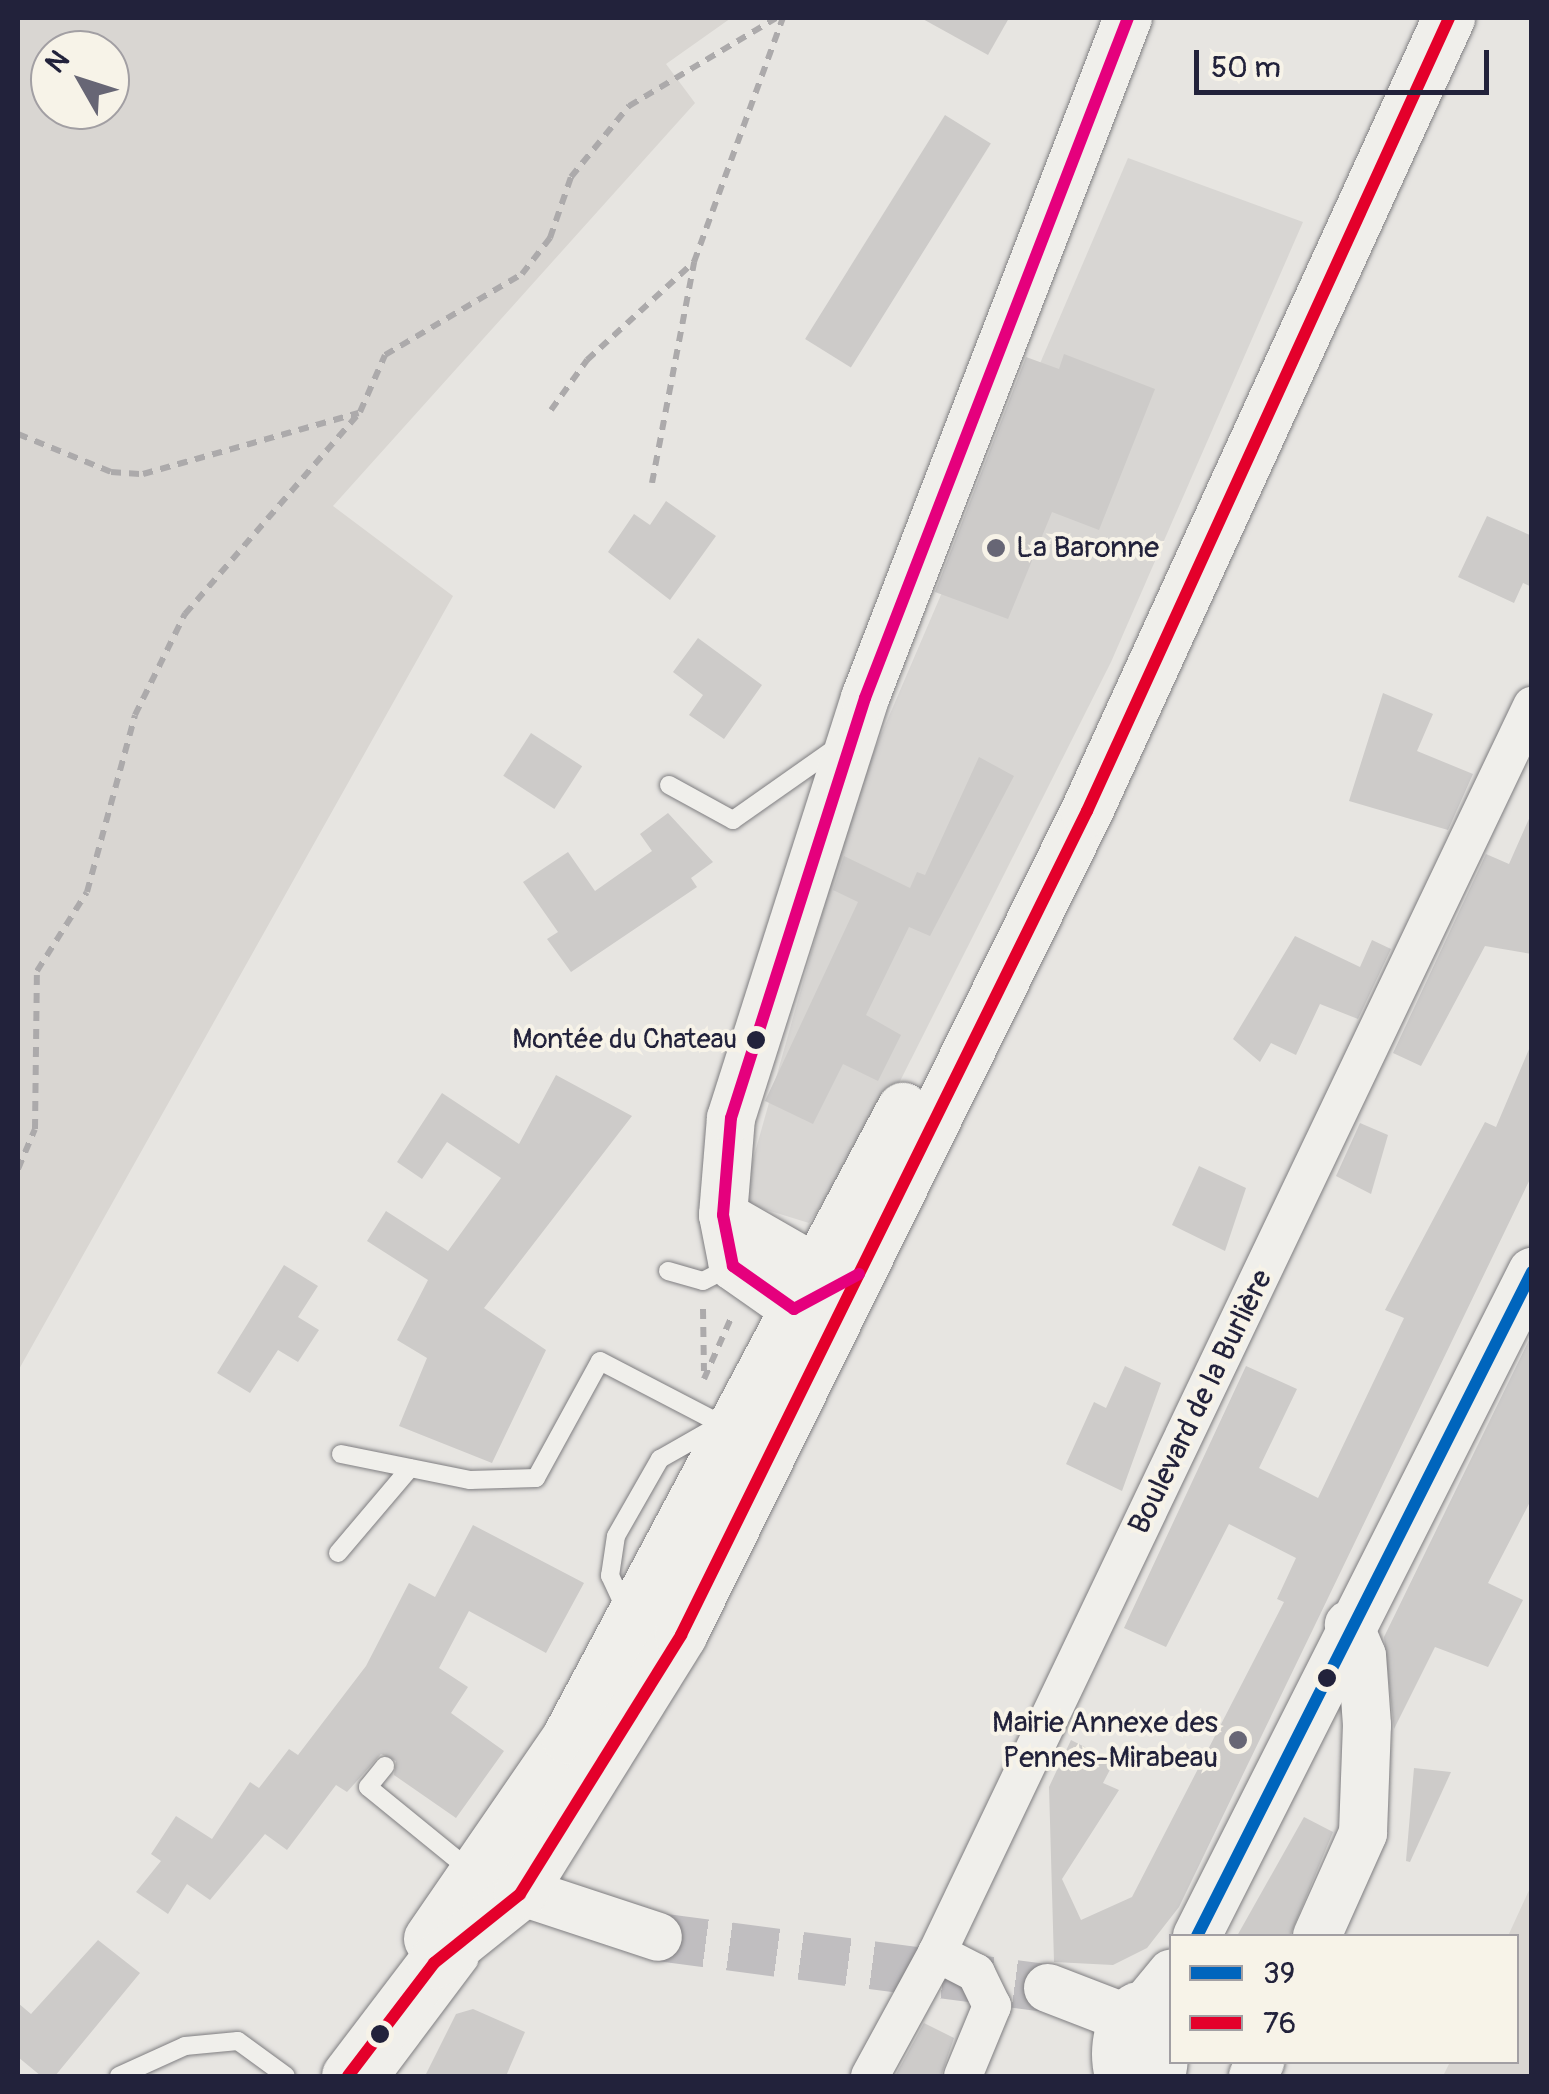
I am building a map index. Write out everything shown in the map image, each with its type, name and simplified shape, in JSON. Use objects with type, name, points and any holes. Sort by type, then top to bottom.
[{"type":"main road","points":[[326,2076],[500,1886],[568,1738],[819,1287],[1186,579],[1449,18]]},
{"type":"main road","points":[[348,2076],[424,1973],[500,1886],[680,1635],[741,1433],[801,1384],[819,1287]]},
{"type":"street","points":[[819,1287],[727,1250],[731,1118],[854,735],[1000,331],[1128,18]]},
{"type":"street","name":"Boulevard de la Burlière","points":[[870,2076],[937,1953],[1532,706]]},
{"type":"street","points":[[1198,1934],[1349,1625],[1532,1272]]},
{"type":"street","points":[[1318,1934],[1363,1832],[1367,1726],[1362,1656],[1349,1625]]},
{"type":"street","points":[[500,1886],[658,1937]]},
{"type":"street","points":[[937,1953],[976,1973],[992,2006],[963,2076]]},
{"type":"street","points":[[1048,1988],[1134,2023]]},
{"type":"lane","points":[[669,784],[733,820],[854,735]]},
{"type":"lane","points":[[668,1271],[727,1250]]},
{"type":"lane","points":[[341,1454],[470,1480],[536,1478],[600,1361],[741,1433]]},
{"type":"lane","points":[[338,1553],[410,1468]]},
{"type":"lane","points":[[382,2076],[500,1886],[368,1787],[385,1766]]},
{"type":"lane","points":[[118,2076],[185,2046],[238,2042],[286,2076]]},
{"type":"path","points":[[652,482],[694,262],[779,18]]},
{"type":"path","points":[[18,1170],[35,1129],[37,972],[87,892],[135,716],[185,614],[227,558],[292,500],[360,412],[386,355],[402,340],[486,302],[522,274],[550,238],[571,177],[628,106],[779,18]]},
{"type":"path","points":[[551,410],[588,360],[694,262]]},
{"type":"path","points":[[18,434],[111,472],[143,474],[360,412]]},
{"type":"path","points":[[704,1378],[727,1250]]},
{"type":"shaded area","points":[[18,18],[731,18],[666,64],[695,103],[333,506],[453,596],[18,1371]]},
{"type":"shaded area","points":[[1128,158],[1303,222],[1111,662],[887,1107],[809,1223],[741,1202],[857,791]]},
{"type":"shaded area","points":[[1531,1886],[1531,2076],[1443,2076],[1449,2064],[1519,2064],[1519,1934],[1509,1934]]},
{"type":"building","points":[[921,18],[1009,18],[988,55]]},
{"type":"building","points":[[945,115],[991,144],[851,368],[805,339]]},
{"type":"building","points":[[1064,354],[1155,389],[1099,530],[1052,512],[1008,619],[935,592],[1026,357],[1059,369]]},
{"type":"building","points":[[666,501],[716,536],[670,600],[608,552],[634,514],[650,525]]},
{"type":"building","points":[[1487,516],[1532,536],[1532,587],[1523,583],[1514,603],[1458,577]]},
{"type":"building","points":[[698,638],[762,685],[724,739],[689,715],[703,695],[673,672]]},
{"type":"building","points":[[1383,693],[1433,714],[1417,751],[1473,774],[1448,830],[1349,801]]},
{"type":"building","points":[[531,733],[582,766],[554,809],[503,776]]},
{"type":"building","points":[[979,757],[1014,776],[930,936],[909,927],[866,1015],[901,1035],[878,1081],[843,1064],[813,1124],[765,1101],[858,902],[833,890],[844,856],[910,888],[917,872],[925,875]]},
{"type":"building","points":[[1532,812],[1532,954],[1485,946],[1421,1066],[1393,1053],[1486,854],[1509,864]]},
{"type":"building","points":[[668,813],[713,862],[691,878],[697,887],[571,972],[547,939],[558,932],[523,882],[568,852],[595,891],[652,851],[640,834]]},
{"type":"building","points":[[1295,936],[1360,967],[1372,940],[1391,949],[1358,1019],[1320,1004],[1296,1055],[1271,1043],[1260,1062],[1233,1039]]},
{"type":"building","points":[[1532,1042],[1532,1175],[1179,1907],[1147,1948],[1113,1965],[1054,1962],[1049,1787],[1071,1740],[1114,1762],[1103,1783],[1119,1790],[1062,1879],[1081,1920],[1132,1897],[1284,1602],[1277,1599],[1296,1558],[1229,1524],[1166,1647],[1124,1628],[1246,1366],[1297,1389],[1259,1468],[1318,1498],[1404,1318],[1385,1310],[1485,1122],[1496,1127]]},
{"type":"building","points":[[556,1075],[632,1116],[484,1308],[546,1350],[492,1463],[399,1426],[427,1358],[397,1340],[428,1280],[367,1241],[386,1211],[448,1251],[501,1178],[447,1142],[422,1179],[397,1162],[442,1093],[519,1144]]},
{"type":"building","points":[[1360,1123],[1388,1135],[1371,1194],[1336,1176]]},
{"type":"building","points":[[1199,1166],[1246,1188],[1225,1251],[1172,1225]]},
{"type":"building","points":[[284,1265],[318,1286],[298,1317],[319,1330],[298,1362],[278,1350],[250,1393],[217,1373]]},
{"type":"building","points":[[1532,1334],[1532,1498],[1488,1583],[1523,1600],[1488,1667],[1435,1647],[1394,1729],[1384,1637]]},
{"type":"building","points":[[1125,1366],[1161,1383],[1122,1491],[1066,1464],[1094,1402],[1106,1408]]},
{"type":"building","points":[[473,1525],[584,1583],[546,1653],[469,1611],[439,1668],[468,1687],[451,1713],[504,1751],[456,1818],[394,1775],[396,1761],[381,1754],[347,1792],[336,1785],[287,1850],[265,1834],[210,1900],[187,1884],[168,1914],[136,1892],[161,1861],[151,1854],[176,1816],[212,1839],[250,1782],[259,1788],[289,1749],[298,1755],[366,1666],[409,1583],[435,1597]]},
{"type":"building","points":[[1414,1768],[1451,1772],[1410,1862],[1406,1861]]},
{"type":"building","points":[[1304,1817],[1333,1832],[1291,1934],[1238,1934]]},
{"type":"building","points":[[98,1940],[140,1973],[55,2076],[41,2076],[18,2057],[18,2003],[31,2014]]},
{"type":"building","points":[[473,2009],[525,2032],[506,2076],[425,2076],[456,2014]]},
{"type":"building","points":[[924,2023],[954,2038],[941,2076],[895,2076]]},
{"type":"tunnel","points":[[658,1937],[1048,1988]]},
{"type":"transit line","points":[[859,1274],[794,1309],[733,1266],[723,1215],[731,1118],[865,698],[1128,18]]},
{"type":"transit line","name":"76","points":[[348,2076],[434,1963],[520,1894],[681,1635],[1087,811],[1449,18]]},
{"type":"transit line","name":"39","points":[[1198,1934],[1532,1272]]},
{"type":"place","name":"La Baronne","points":[[996,548]]},
{"type":"place","name":"Montée du Chateau","points":[[756,1040]]},
{"type":"place","name":"Mairie Annexe des Pennes-Mirabeau","points":[[1238,1740]]}]
